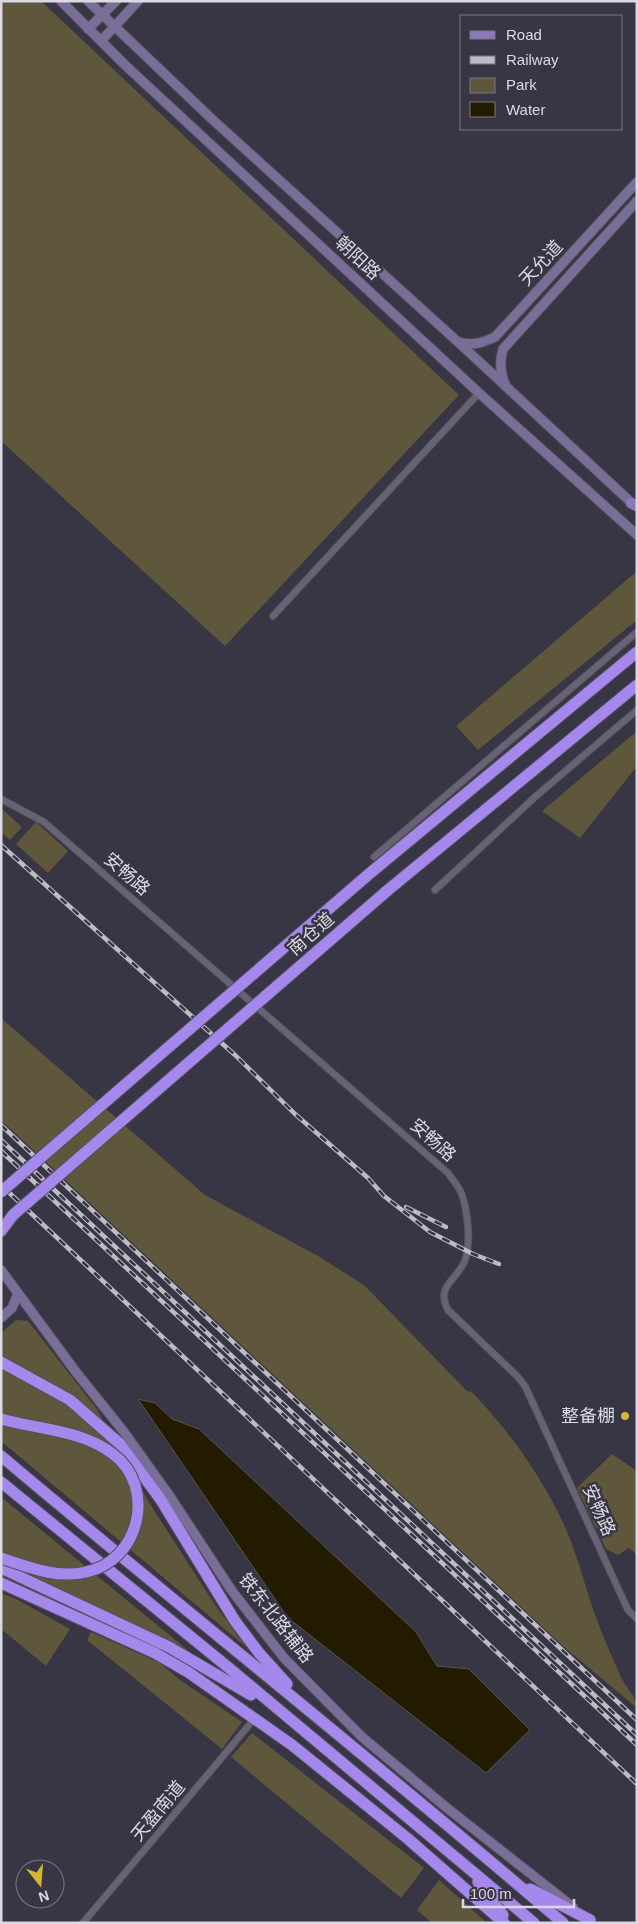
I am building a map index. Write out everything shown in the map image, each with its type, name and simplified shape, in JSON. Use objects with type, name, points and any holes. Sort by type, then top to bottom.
[{"type":"highway","name":"南仓道","points":[[1,1192],[370,874],[637,652]]},
{"type":"highway","name":"南仓道","points":[[13,1215],[388,890],[637,686]]},
{"type":"highway","points":[[1,1184],[16,1178]]},
{"type":"highway","points":[[1,1224],[13,1215]]},
{"type":"highway","points":[[1,1231],[13,1215]]},
{"type":"highway","points":[[1,1362],[70,1400],[120,1444],[162,1500],[214,1588],[259,1653],[326,1724]]},
{"type":"highway","points":[[1,1419],[68,1434],[112,1452],[131,1475],[137,1489],[139,1505],[136,1526],[129,1542],[114,1559],[97,1570],[77,1574],[49,1572],[1,1558]]},
{"type":"highway","points":[[1,1456],[326,1724],[563,1923]]},
{"type":"highway","points":[[1,1482],[534,1923]]},
{"type":"highway","points":[[1,1568],[169,1647],[287,1717]]},
{"type":"highway","points":[[1,1583],[155,1653],[188,1672],[299,1751],[407,1838],[504,1923]]},
{"type":"highway","points":[[465,1865],[509,1923]]},
{"type":"highway","points":[[513,1880],[592,1921]]},
{"type":"main road","name":"朝阳路","points":[[61,1],[88,29],[479,393],[637,535]]},
{"type":"main road","name":"朝阳路","points":[[88,1],[113,27],[214,121],[458,342],[635,506]]},
{"type":"main road","points":[[88,29],[116,1]]},
{"type":"main road","points":[[101,41],[138,1]]},
{"type":"main road","name":"天允道","points":[[458,342],[469,345],[479,344],[494,338],[637,182]]},
{"type":"main road","name":"天允道","points":[[506,387],[501,374],[500,358],[502,349],[637,201]]},
{"type":"main road","name":"铁东北路辅路","points":[[1,1270],[76,1372],[124,1432],[169,1495],[232,1591],[284,1658],[362,1737],[447,1808],[592,1921]]},
{"type":"main road","points":[[1,1318],[12,1308],[18,1293]]},
{"type":"street","points":[[273,616],[479,393]]},
{"type":"street","points":[[374,857],[637,632]]},
{"type":"street","points":[[435,890],[535,797],[637,710]]},
{"type":"street","name":"安畅路","points":[[1,799],[44,822],[448,1173],[462,1194],[469,1228],[465,1259],[445,1290],[444,1302],[448,1310],[525,1386],[554,1445],[628,1610],[637,1619]]},
{"type":"street","name":"天盈南道","points":[[83,1923],[255,1718]]},
{"type":"green space","points":[[1,1],[41,1],[459,395],[225,646],[1,441]]},
{"type":"green space","points":[[637,571],[637,620],[478,750],[456,726]]},
{"type":"green space","points":[[637,731],[637,766],[580,838],[542,811]]},
{"type":"green space","points":[[1,808],[22,827],[10,840],[1,832]]},
{"type":"green space","points":[[36,822],[68,851],[48,873],[16,844]]},
{"type":"green space","points":[[1,1018],[205,1195],[318,1256],[364,1285],[467,1391],[472,1392],[486,1407],[525,1456],[557,1510],[571,1542],[594,1612],[609,1650],[623,1681],[634,1697],[637,1708],[565,1648],[1,1120]]},
{"type":"green space","points":[[16,1320],[28,1321],[96,1408],[150,1504],[215,1605],[246,1647],[1,1441],[1,1333]]},
{"type":"green space","points":[[612,1454],[637,1471],[637,1555],[629,1548],[618,1555],[606,1549],[577,1488]]},
{"type":"green space","points":[[1,1497],[190,1652],[38,1579],[1,1556]]},
{"type":"green space","points":[[1,1593],[16,1599],[70,1629],[46,1666],[1,1629]]},
{"type":"green space","points":[[91,1632],[160,1663],[180,1680],[242,1722],[222,1749],[87,1640]]},
{"type":"green space","points":[[252,1733],[424,1868],[401,1898],[231,1757]]},
{"type":"green space","points":[[439,1880],[487,1923],[432,1923],[417,1910]]},
{"type":"water","points":[[138,1399],[155,1403],[172,1419],[199,1429],[416,1632],[437,1666],[469,1669],[530,1730],[486,1773],[288,1618]]},
{"type":"railway","points":[[1,845],[235,1055],[295,1114],[368,1178],[384,1196],[430,1232],[473,1254],[499,1264]]},
{"type":"railway","points":[[1,1125],[637,1720]]},
{"type":"railway","points":[[1,1140],[637,1735]]},
{"type":"railway","points":[[1,1151],[637,1745]]},
{"type":"railway","points":[[1,1185],[637,1784]]},
{"type":"railway","points":[[406,1207],[446,1227]]},
{"type":"place","name":"整备棚","points":[[625,1416]]}]
